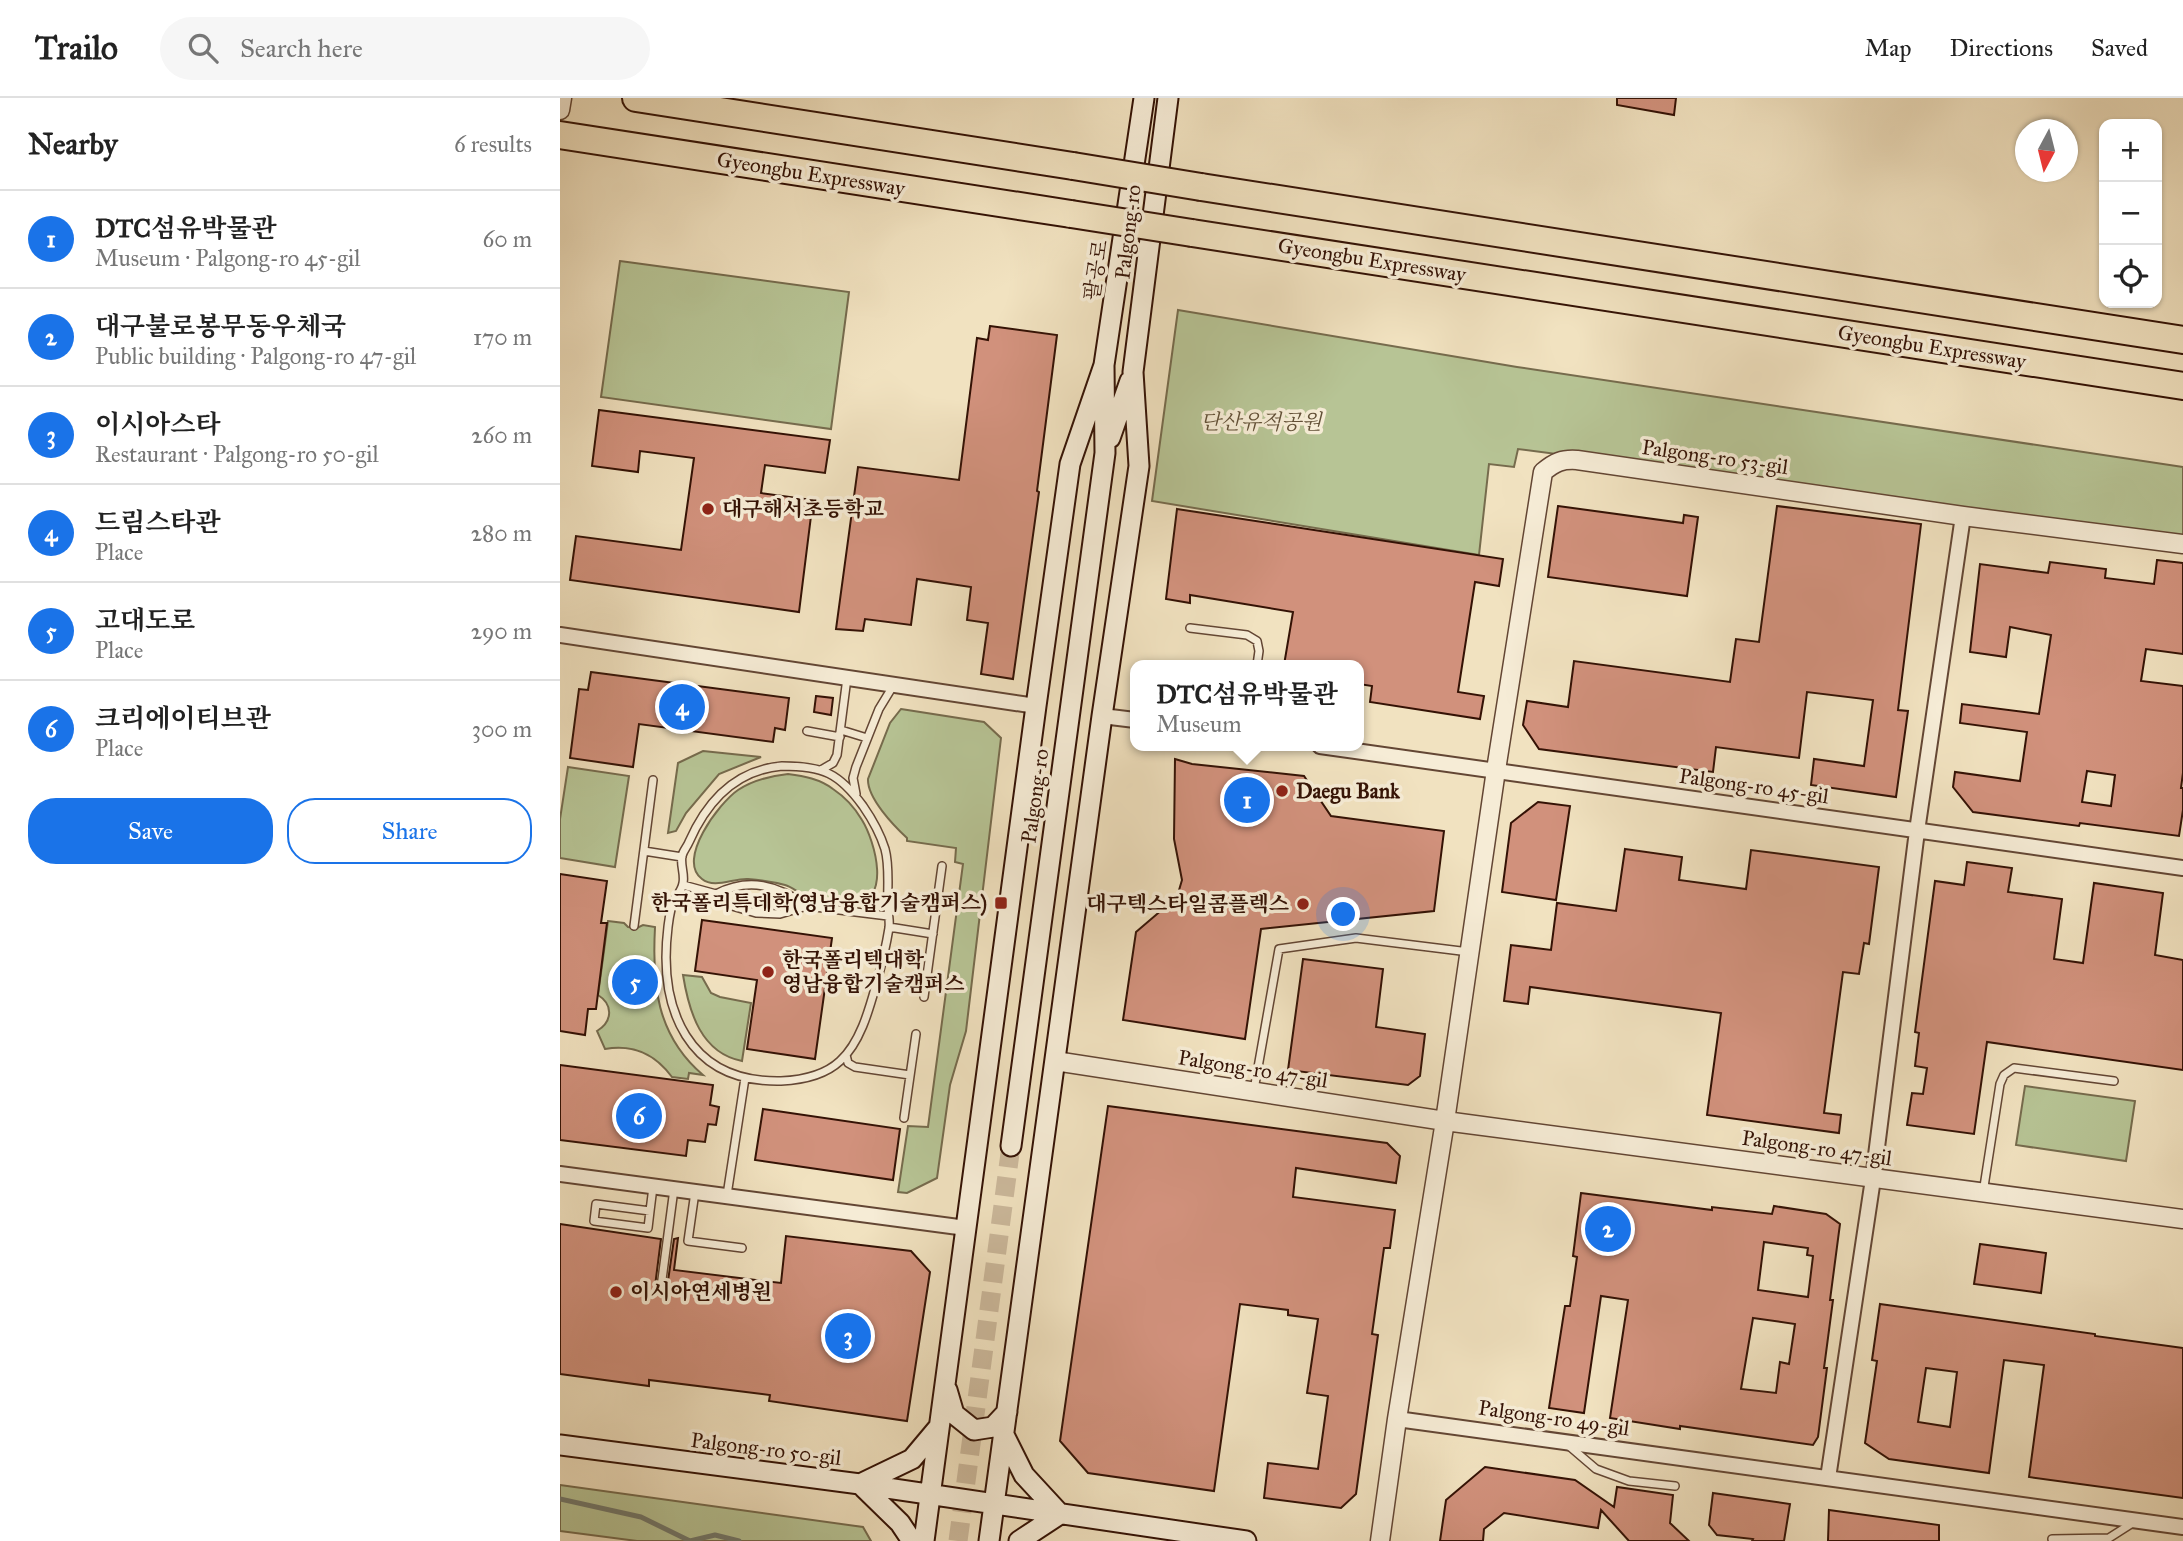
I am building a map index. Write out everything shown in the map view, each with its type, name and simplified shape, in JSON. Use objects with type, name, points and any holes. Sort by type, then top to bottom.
[{"type":"highway","points":[[636,98],[2183,341]]},
{"type":"highway","name":"Gyeongbu Expressway","points":[[560,135],[2183,386]]},
{"type":"main road","name":"팔공로","points":[[1104,365],[1144,98]]},
{"type":"main road","name":"Palgong-ro","points":[[1133,372],[1168,98]]},
{"type":"main road","points":[[1104,365],[1105,453]]},
{"type":"main road","points":[[924,1541],[1035,706],[1070,464],[1104,365]]},
{"type":"main road","points":[[1105,453],[1133,372]]},
{"type":"main road","points":[[989,1541],[1139,466],[1133,372]]},
{"type":"main road","name":"Palgong-ro","points":[[1011,1146],[1105,453]]},
{"type":"main road","points":[[945,1378],[954,1415],[974,1430],[993,1427],[1007,1412]]},
{"type":"main road","points":[[912,1541],[900,1523],[860,1484],[912,1459],[938,1428]]},
{"type":"main road","points":[[1004,1435],[1024,1475],[1060,1514]]},
{"type":"main road","name":"Palgong-ro 50-gil","points":[[560,1445],[995,1504]]},
{"type":"main road","points":[[995,1504],[1246,1541]]},
{"type":"main road","points":[[1019,1541],[1060,1514]]},
{"type":"street","points":[[560,110],[562,98]]},
{"type":"street","name":"Palgong-ro 53-gil","points":[[1445,1121],[1540,483],[1544,472],[1553,464],[1564,459],[1577,460],[1964,516],[2183,544]]},
{"type":"street","points":[[1828,1478],[1873,1179],[1917,831],[1964,516]]},
{"type":"street","points":[[560,635],[1035,706]]},
{"type":"street","points":[[1102,716],[1130,719]]},
{"type":"street","name":"Palgong-ro 45-gil","points":[[1357,751],[2183,868]]},
{"type":"street","name":"Palgong-ro 47-gil","points":[[1055,1061],[1445,1121],[2183,1219]]},
{"type":"street","points":[[1380,1541],[1396,1419],[1445,1121]]},
{"type":"street","points":[[560,1174],[966,1228]]},
{"type":"street","name":"Palgong-ro 49-gil","points":[[1396,1419],[2183,1527]]},
{"type":"lane","points":[[1190,628],[1247,635],[1257,641],[1258,660]]},
{"type":"lane","points":[[820,770],[834,761],[847,678]]},
{"type":"lane","points":[[857,798],[853,774],[881,705],[894,684]]},
{"type":"lane","points":[[807,732],[867,738]]},
{"type":"lane","points":[[775,767],[820,770],[845,783],[857,798],[881,838],[888,880],[889,927],[869,1010],[846,1055],[829,1070],[807,1079],[766,1081],[745,1078],[721,1069],[704,1058],[687,1039],[677,1017],[667,975],[667,936],[672,906],[683,885],[682,857],[698,822],[723,790],[755,771],[775,767]]},
{"type":"lane","points":[[634,926],[653,780]]},
{"type":"lane","points":[[644,851],[682,857]]},
{"type":"lane","points":[[924,997],[942,866]]},
{"type":"lane","points":[[683,885],[716,894],[732,906],[756,913],[780,914],[807,905]]},
{"type":"lane","points":[[716,894],[736,886],[759,886],[783,891],[807,905],[888,916]]},
{"type":"lane","points":[[889,927],[933,934]]},
{"type":"lane","points":[[1253,1092],[1279,949],[1356,938],[1469,952]]},
{"type":"lane","points":[[904,1118],[916,1034]]},
{"type":"lane","points":[[846,1055],[848,1063],[855,1067],[910,1075]]},
{"type":"lane","points":[[1982,1193],[2000,1084],[2004,1076],[2014,1068],[2114,1081]]},
{"type":"lane","points":[[727,1195],[745,1078]]},
{"type":"lane","points":[[650,1211],[596,1204],[594,1222],[648,1228],[653,1186]]},
{"type":"lane","points":[[661,1287],[674,1189]]},
{"type":"lane","points":[[695,1191],[688,1241],[742,1248]]},
{"type":"lane","points":[[1565,1442],[1596,1469],[1629,1481],[1675,1486]]},
{"type":"lane","points":[[2052,1539],[2109,1538],[2136,1521]]},
{"type":"green space","points":[[620,261],[849,292],[831,429],[601,397]]},
{"type":"green space","name":"단산유적공원","points":[[1178,310],[1517,367],[2183,467],[2183,536],[1518,449],[1514,467],[1489,464],[1479,555],[1152,501]]},
{"type":"green space","points":[[901,709],[984,722],[1001,738],[966,1031],[950,1085],[937,1178],[907,1193],[898,1192],[908,1126],[928,1127],[963,864],[955,862],[956,848],[907,841],[872,795],[868,779],[890,723]]},
{"type":"green space","points":[[703,751],[761,757],[719,774],[686,813],[676,831],[668,833],[678,763]]},
{"type":"green space","points":[[568,767],[629,776],[615,867],[560,858],[560,819]]},
{"type":"green space","points":[[788,774],[812,778],[828,786],[846,799],[862,820],[872,842],[877,870],[872,894],[864,901],[851,904],[821,900],[785,885],[757,880],[712,883],[702,879],[695,870],[694,859],[703,832],[730,797],[756,781]]},
{"type":"green space","points":[[608,921],[624,923],[628,927],[655,927],[656,988],[666,1026],[687,1059],[703,1075],[689,1073],[688,1079],[672,1077],[658,1062],[643,1052],[625,1048],[605,1049],[597,1031],[606,1023],[609,1013],[607,1004],[598,995]]},
{"type":"green space","points":[[683,975],[702,977],[711,993],[720,997],[751,1003],[742,1061],[728,1057],[716,1049],[699,1029],[689,1003]]},
{"type":"green space","points":[[2025,1086],[2135,1101],[2126,1161],[2016,1145]]},
{"type":"green space","points":[[560,1485],[863,1527],[871,1541],[637,1541],[560,1531]]},
{"type":"building","points":[[1617,98],[1676,98],[1674,115],[1617,105]]},
{"type":"building","points":[[990,326],[1057,335],[1013,679],[981,674],[988,623],[967,620],[971,587],[917,579],[911,625],[865,619],[863,631],[836,629],[858,467],[959,480],[977,338],[988,340]]},
{"type":"building","name":"대구해서초등학교","points":[[599,410],[830,440],[825,473],[765,465],[761,493],[813,500],[799,612],[570,580],[576,536],[681,550],[694,458],[640,451],[638,472],[592,466]]},
{"type":"building","points":[[1558,506],[1683,523],[1684,515],[1698,517],[1687,596],[1548,577]]},
{"type":"building","points":[[1777,506],[1921,524],[1898,710],[1908,711],[1896,797],[1811,785],[1814,759],[1864,766],[1873,700],[1807,692],[1799,758],[1716,747],[1713,772],[1539,749],[1523,725],[1527,701],[1568,707],[1574,661],[1730,682],[1736,639],[1759,642]]},
{"type":"building","points":[[1177,509],[1503,559],[1499,586],[1475,582],[1458,692],[1484,696],[1480,719],[1370,702],[1372,686],[1364,685],[1364,660],[1285,660],[1293,612],[1190,595],[1190,603],[1166,599]]},
{"type":"building","points":[[2157,560],[2183,563],[2183,654],[2146,649],[2141,681],[2183,686],[2183,810],[2179,836],[1973,812],[1953,787],[1955,772],[2020,781],[2027,732],[1960,723],[1962,704],[2039,714],[2051,635],[2010,627],[2006,657],[1970,652],[1980,564],[2048,573],[2050,562],[2106,569],[2105,578],[2154,584]],"holes":[[[2087,771],[2115,775],[2111,806],[2082,802]]]},
{"type":"building","points":[[591,672],[789,698],[785,730],[775,728],[773,742],[639,724],[633,767],[570,758],[579,689],[588,690]]},
{"type":"building","points":[[816,696],[833,698],[831,715],[814,712]]},
{"type":"building","name":"대구텍스타일콤플렉스","points":[[1175,759],[1192,764],[1304,776],[1331,816],[1444,831],[1434,911],[1261,929],[1245,1039],[1123,1020],[1136,932],[1177,897],[1182,880],[1174,839]]},
{"type":"building","points":[[1538,802],[1570,806],[1556,900],[1502,892],[1511,823]]},
{"type":"building","points":[[1625,849],[1682,857],[1679,880],[1746,889],[1751,850],[1879,867],[1869,944],[1864,943],[1859,974],[1843,972],[1824,1113],[1841,1115],[1839,1133],[1707,1115],[1721,1013],[1530,987],[1528,1004],[1504,1001],[1511,945],[1551,950],[1557,903],[1616,911]]},
{"type":"building","points":[[1967,862],[2012,868],[2008,892],[2062,899],[2054,959],[2083,963],[2094,883],[2163,893],[2155,955],[2183,960],[2183,1070],[1987,1042],[1974,1134],[1907,1125],[1912,1093],[1923,1094],[1927,1068],[1915,1066],[1919,1033],[1915,1032],[1935,881],[1964,885]]},
{"type":"building","points":[[560,874],[607,881],[601,923],[607,923],[596,1009],[588,1009],[585,1035],[560,1031]]},
{"type":"building","points":[[702,920],[832,938],[815,1059],[747,1049],[757,980],[695,971]]},
{"type":"building","points":[[1303,959],[1383,969],[1376,1027],[1425,1034],[1420,1076],[1408,1085],[1288,1070]]},
{"type":"building","points":[[560,1065],[713,1085],[710,1105],[719,1107],[716,1125],[708,1124],[705,1142],[688,1140],[686,1156],[560,1140]]},
{"type":"building","points":[[1108,1106],[1387,1143],[1400,1156],[1396,1183],[1296,1168],[1293,1197],[1395,1210],[1390,1248],[1384,1248],[1372,1334],[1378,1335],[1356,1494],[1341,1508],[1264,1498],[1268,1463],[1318,1469],[1328,1396],[1307,1393],[1318,1319],[1288,1315],[1288,1310],[1240,1304],[1214,1491],[1088,1473],[1060,1441]]},
{"type":"building","points":[[763,1109],[900,1129],[893,1180],[755,1160]]},
{"type":"building","points":[[1581,1193],[1712,1210],[1712,1207],[1772,1214],[1774,1206],[1826,1214],[1840,1224],[1830,1300],[1833,1300],[1824,1368],[1827,1368],[1818,1437],[1813,1445],[1610,1418],[1628,1300],[1601,1296],[1584,1413],[1549,1408],[1565,1306],[1570,1306],[1577,1257],[1573,1256]],"holes":[[[1764,1242],[1808,1248],[1807,1255],[1813,1256],[1808,1297],[1758,1290]],[[1753,1318],[1795,1324],[1789,1364],[1780,1362],[1776,1393],[1741,1389]]]},
{"type":"building","points":[[560,1224],[661,1239],[655,1286],[661,1293],[667,1288],[674,1239],[678,1238],[674,1270],[781,1283],[786,1236],[911,1251],[930,1272],[907,1421],[769,1401],[770,1395],[649,1380],[649,1386],[560,1374]]},
{"type":"building","points":[[1980,1244],[2046,1253],[2041,1293],[1974,1284]]},
{"type":"building","points":[[1880,1304],[2183,1348],[2183,1498],[2029,1477],[2044,1365],[2004,1360],[1989,1473],[1889,1459],[1865,1443],[1877,1361],[1872,1360]],"holes":[[[1926,1368],[1957,1372],[1950,1427],[1918,1422]]]},
{"type":"building","points":[[1485,1467],[1575,1480],[1614,1507],[1617,1487],[1673,1495],[1670,1523],[1689,1541],[1629,1541],[1601,1510],[1598,1528],[1504,1513],[1484,1529],[1483,1541],[1440,1541],[1446,1500]]},
{"type":"building","points":[[1713,1493],[1790,1504],[1784,1541],[1752,1541],[1753,1539],[1717,1535],[1709,1525]]},
{"type":"building","points":[[1829,1510],[1939,1525],[1939,1541],[1828,1541]]},
{"type":"waterway","points":[[560,1499],[641,1517],[690,1541],[715,1535],[739,1541]]},
{"type":"tunnel","points":[[958,1541],[1011,1146]]},
{"type":"place","name":"대구해서초등학교","points":[[708,509]]},
{"type":"place","name":"드림스타관","points":[[682,707]]},
{"type":"place","name":"Daegu Bank","points":[[1282,791]]},
{"type":"place","name":"DTC섬유박물관","points":[[1247,800]]},
{"type":"place","name":"한국폴리특데학(영남융합기술캠퍼스)","points":[[1001,903]]},
{"type":"place","name":"대구텍스타일콤플렉스","points":[[1303,904]]},
{"type":"place","name":"한국폴리텍대학 영남융합기술캠퍼스","points":[[768,972]]},
{"type":"place","name":"고대도로","points":[[635,982]]},
{"type":"place","name":"크리에이티브관","points":[[639,1116]]},
{"type":"place","name":"대구불로봉무동우체국","points":[[1608,1229]]},
{"type":"place","name":"이시아연세병원","points":[[616,1292]]},
{"type":"place","name":"이시아스타","points":[[848,1336]]}]
